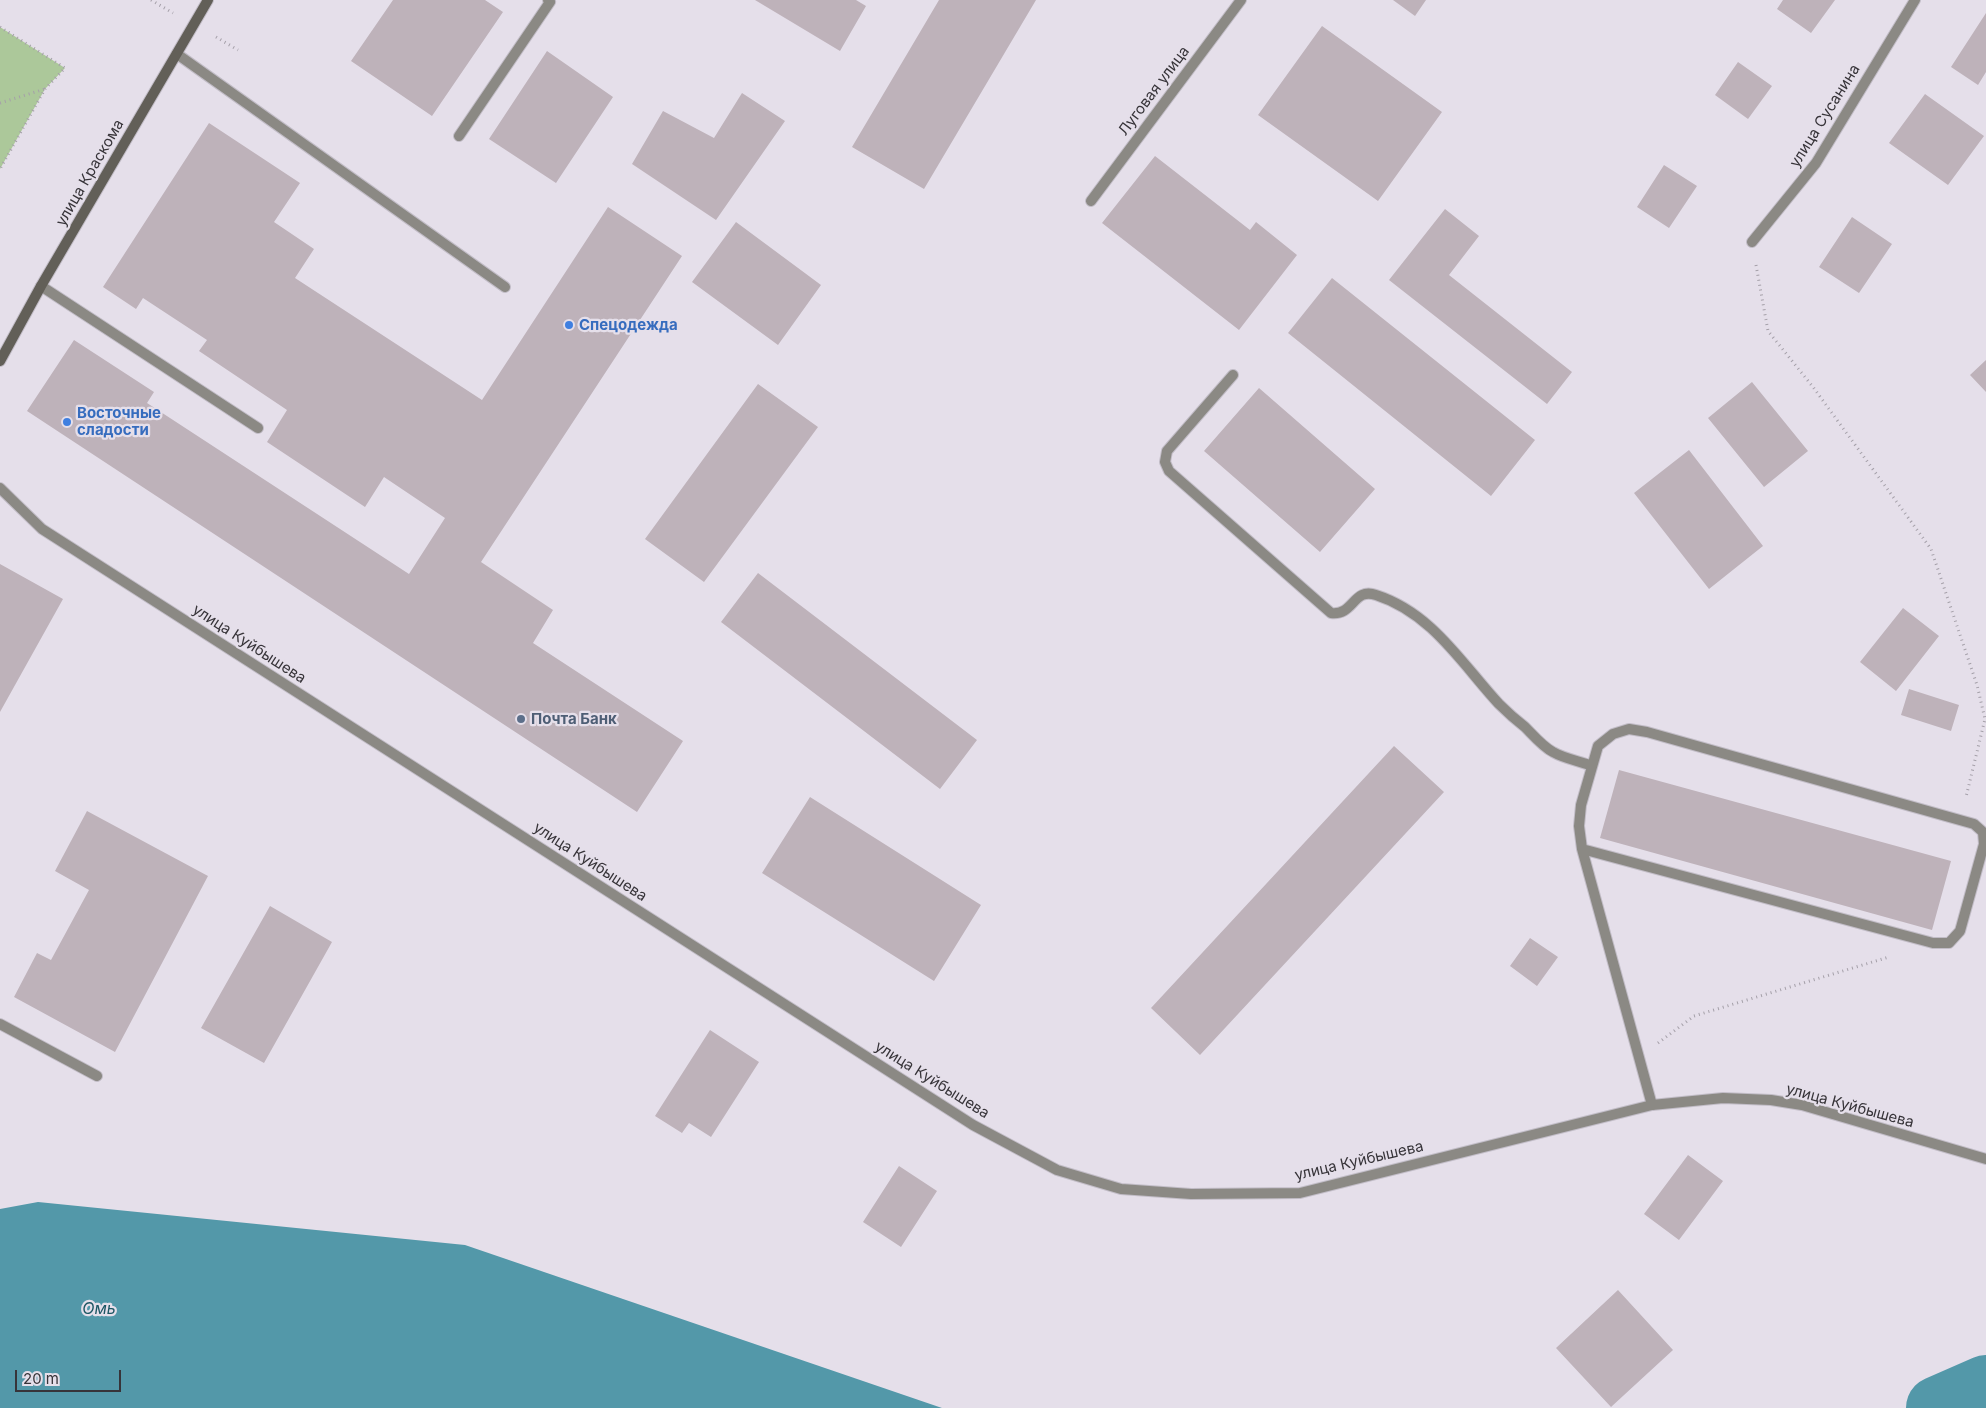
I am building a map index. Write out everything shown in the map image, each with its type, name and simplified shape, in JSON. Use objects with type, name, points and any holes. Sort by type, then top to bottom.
[{"type":"main road","name":"улица Краскома","points":[[0,361],[41,286],[208,0]]},
{"type":"street","points":[[459,136],[550,2],[548,0]]},
{"type":"street","name":"Луговая улица","points":[[1091,201],[1241,0]]},
{"type":"street","name":"улица Сусанина","points":[[1752,242],[1816,163],[1915,0]]},
{"type":"street","points":[[177,54],[505,287]]},
{"type":"street","points":[[41,286],[258,428]]},
{"type":"street","points":[[1233,375],[1167,451],[1165,462],[1169,471],[1331,613],[1339,614],[1346,611],[1358,597],[1366,594],[1375,594],[1410,610],[1442,637],[1500,705],[1552,752],[1592,766]]},
{"type":"street","name":"улица Куйбышева","points":[[0,488],[42,529],[972,1125],[1057,1170],[1120,1189],[1191,1194],[1300,1192],[1652,1105],[1723,1098],[1771,1100],[1802,1105],[1986,1159]]},
{"type":"street","points":[[1582,849],[1933,943],[1949,943],[1960,931],[1984,844],[1983,832],[1974,824],[1648,732],[1629,729],[1612,734],[1598,746],[1581,805],[1578,826],[1582,849],[1652,1105]]},
{"type":"street","points":[[0,1024],[97,1076]]},
{"type":"path","points":[[152,0],[173,12]]},
{"type":"path","points":[[0,27],[65,68],[45,89],[0,169]]},
{"type":"path","points":[[216,37],[238,50]]},
{"type":"path","points":[[0,103],[45,89]]},
{"type":"path","points":[[1752,242],[1768,331],[1813,387],[1931,549],[1977,685],[1985,719],[1960,820]]},
{"type":"path","points":[[1638,1058],[1694,1016],[1895,955]]},
{"type":"green space","points":[[0,27],[65,68],[45,89],[0,169]]},
{"type":"water","name":"Омь","points":[[38,1202],[465,1245],[942,1408],[0,1408],[0,1209]]},
{"type":"building","points":[[393,0],[485,0],[503,12],[432,116],[351,61]]},
{"type":"building","points":[[755,0],[856,0],[866,6],[840,51]]},
{"type":"building","points":[[939,0],[1036,0],[924,189],[852,147]]},
{"type":"building","points":[[1393,0],[1426,0],[1415,16]]},
{"type":"building","points":[[1783,0],[1835,0],[1811,33],[1777,9]]},
{"type":"building","points":[[1986,13],[1986,72],[1978,85],[1951,67]]},
{"type":"building","points":[[1322,26],[1442,112],[1378,201],[1258,115]]},
{"type":"building","points":[[547,51],[613,97],[556,183],[489,139]]},
{"type":"building","points":[[1738,62],[1772,86],[1748,119],[1715,95]]},
{"type":"building","points":[[742,93],[785,121],[716,220],[632,164],[663,111],[714,138]]},
{"type":"building","points":[[1925,94],[1984,136],[1948,185],[1889,143]]},
{"type":"building","points":[[209,123],[300,183],[274,222],[314,249],[295,278],[482,400],[608,207],[682,256],[481,562],[553,610],[533,643],[683,741],[637,812],[27,411],[74,340],[154,392],[147,403],[409,574],[445,518],[384,477],[365,507],[267,442],[287,410],[199,351],[207,340],[143,298],[136,309],[103,287]]},
{"type":"building","points":[[1155,156],[1250,230],[1256,222],[1297,255],[1239,330],[1102,223]]},
{"type":"building","points":[[1664,165],[1697,186],[1669,228],[1637,207]]},
{"type":"building","points":[[1445,209],[1479,236],[1449,275],[1572,372],[1547,404],[1389,280]]},
{"type":"building","points":[[1852,217],[1892,244],[1859,293],[1819,267]]},
{"type":"building","points":[[736,222],[821,285],[778,345],[692,282]]},
{"type":"building","points":[[1332,278],[1535,440],[1491,496],[1288,333]]},
{"type":"building","points":[[1986,360],[1986,392],[1970,375]]},
{"type":"building","points":[[1752,382],[1808,451],[1764,487],[1708,418]]},
{"type":"building","points":[[758,384],[818,427],[704,582],[645,539]]},
{"type":"building","points":[[1259,388],[1375,489],[1320,552],[1204,451]]},
{"type":"building","points":[[1689,450],[1763,546],[1709,589],[1634,493]]},
{"type":"building","points":[[0,564],[63,599],[0,712]]},
{"type":"building","points":[[758,573],[977,740],[940,789],[721,622]]},
{"type":"building","points":[[1903,608],[1939,636],[1896,691],[1860,662]]},
{"type":"building","points":[[1909,689],[1959,705],[1951,731],[1901,715]]},
{"type":"building","points":[[1394,746],[1444,792],[1200,1055],[1151,1008]]},
{"type":"building","points":[[1619,770],[1951,861],[1932,930],[1600,838]]},
{"type":"building","points":[[810,797],[981,905],[934,981],[762,873]]},
{"type":"building","points":[[87,811],[208,876],[115,1052],[14,997],[37,953],[51,960],[89,890],[55,871]]},
{"type":"building","points":[[270,906],[332,942],[264,1063],[201,1028]]},
{"type":"building","points":[[1530,938],[1558,957],[1537,986],[1510,966]]},
{"type":"building","points":[[710,1030],[759,1062],[711,1137],[689,1123],[682,1133],[655,1116]]},
{"type":"building","points":[[1688,1155],[1723,1181],[1679,1240],[1644,1214]]},
{"type":"building","points":[[899,1166],[937,1191],[901,1247],[863,1222]]},
{"type":"building","points":[[1618,1290],[1673,1350],[1611,1407],[1556,1348]]},
{"type":"waterway","points":[[1938,1408],[1986,1387]]},
{"type":"place","name":"Спецодежда","points":[[569,325]]},
{"type":"place","name":"Восточные сладости","points":[[67,422]]},
{"type":"place","name":"Почта Банк","points":[[521,719]]}]
